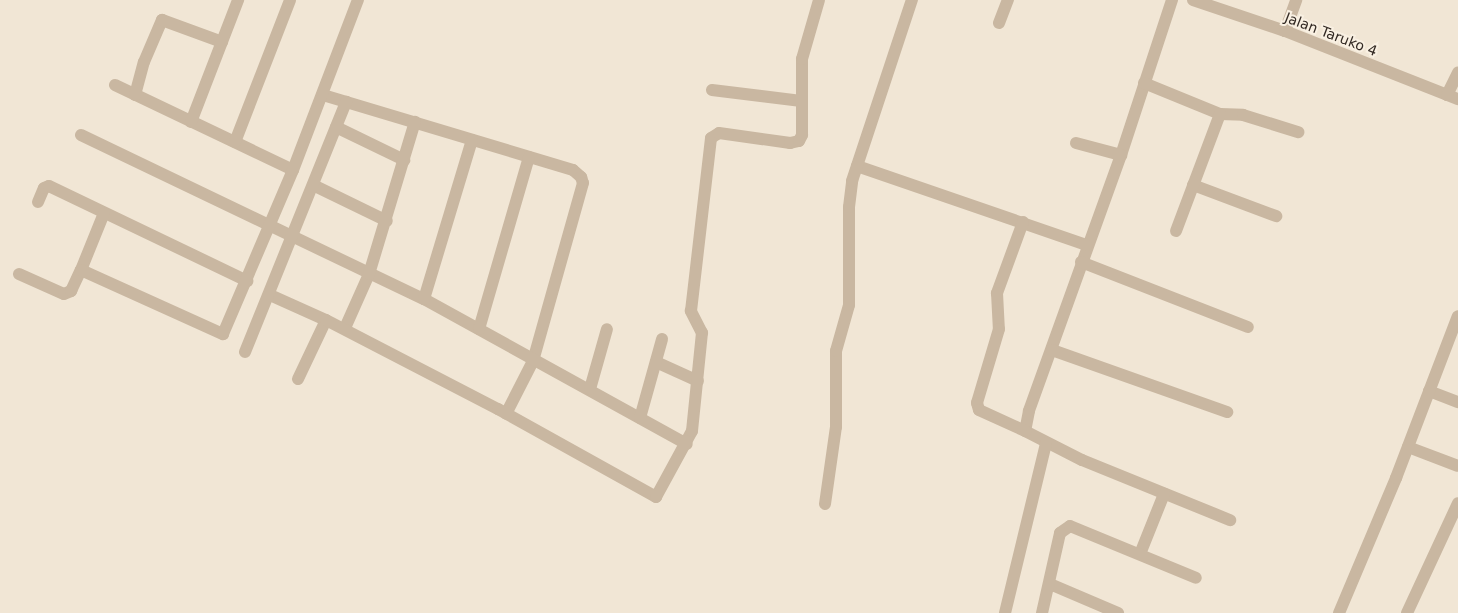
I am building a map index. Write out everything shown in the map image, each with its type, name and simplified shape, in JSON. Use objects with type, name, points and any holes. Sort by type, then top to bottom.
[{"type":"street","points":[[191,122],[238,0]]},
{"type":"street","points":[[235,142],[290,0]]},
{"type":"street","points":[[81,270],[219,335],[224,332],[293,170],[358,0]]},
{"type":"street","points":[[270,295],[345,328],[506,414],[656,498],[687,444],[692,431],[702,332],[691,311],[711,138],[719,133],[796,143],[802,135],[802,59],[819,0]]},
{"type":"street","points":[[825,504],[836,427],[836,351],[849,305],[849,207],[858,166],[912,0]]},
{"type":"street","points":[[999,23],[1008,0]]},
{"type":"street","points":[[1025,431],[1028,411],[1052,350],[1081,262],[1121,156],[1172,0]]},
{"type":"street","name":"Jalan Taruko 4","points":[[1193,0],[1285,31],[1452,97]]},
{"type":"street","points":[[1285,31],[1296,0]]},
{"type":"street","points":[[135,95],[144,62],[162,20],[222,42]]},
{"type":"street","points":[[1452,97],[1458,72]]},
{"type":"street","points":[[1144,83],[1220,114],[1243,115],[1298,132]]},
{"type":"street","points":[[115,85],[293,170]]},
{"type":"street","points":[[712,90],[801,101]]},
{"type":"street","points":[[323,94],[573,170],[583,184],[533,360],[506,414]]},
{"type":"street","points":[[245,352],[270,295],[346,102]]},
{"type":"street","points":[[1176,231],[1220,114]]},
{"type":"street","points":[[345,328],[369,274],[387,221],[415,122]]},
{"type":"street","points":[[336,127],[404,160]]},
{"type":"street","points":[[81,135],[269,227],[424,299],[687,444]]},
{"type":"street","points":[[424,299],[472,140]]},
{"type":"street","points":[[1076,143],[1121,156]]},
{"type":"street","points":[[479,330],[529,156]]},
{"type":"street","points":[[858,166],[1088,245]]},
{"type":"street","points":[[314,185],[387,221]]},
{"type":"street","points":[[1193,185],[1276,216]]},
{"type":"street","points":[[38,202],[44,188],[49,186],[247,281]]},
{"type":"street","points":[[18,274],[64,294],[71,291],[104,213]]},
{"type":"street","points":[[1023,222],[997,294],[999,329],[977,402],[979,410],[1025,431],[1046,444],[1230,520]]},
{"type":"street","points":[[1081,262],[1248,327]]},
{"type":"street","points":[[1339,613],[1430,391],[1454,338],[1458,316]]},
{"type":"street","points":[[298,379],[326,320]]},
{"type":"street","points":[[590,389],[607,329]]},
{"type":"street","points":[[640,418],[662,339]]},
{"type":"street","points":[[1052,350],[1227,412]]},
{"type":"street","points":[[656,362],[698,381]]},
{"type":"street","points":[[1430,391],[1458,402]]},
{"type":"street","points":[[1005,613],[1046,444]]},
{"type":"street","points":[[1408,447],[1458,466]]},
{"type":"street","points":[[1140,554],[1164,494]]},
{"type":"street","points":[[1407,613],[1458,503]]},
{"type":"street","points":[[1042,613],[1060,533],[1066,527],[1074,526],[1196,578]]},
{"type":"street","points":[[1050,584],[1118,613]]}]
